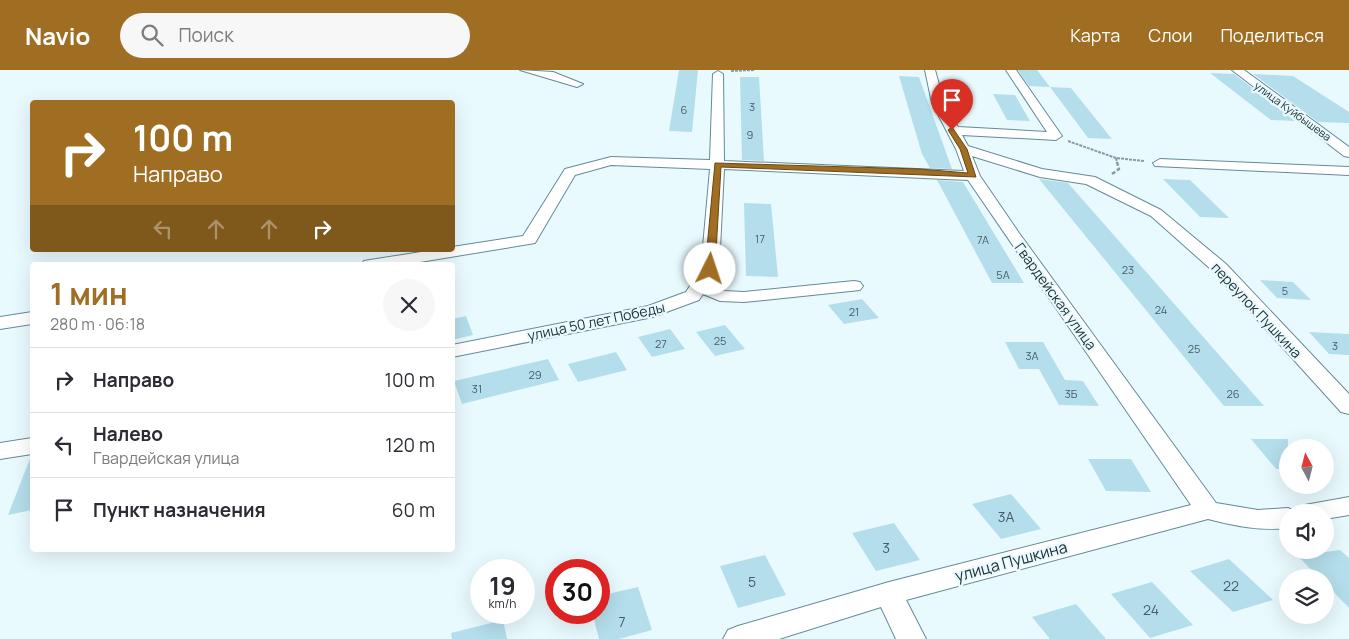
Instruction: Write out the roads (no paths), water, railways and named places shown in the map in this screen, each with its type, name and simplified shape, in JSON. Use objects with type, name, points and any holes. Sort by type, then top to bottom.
[{"type":"street","points":[[525,70],[553,74],[578,84]]},
{"type":"street","name":"Гвардейская улица","points":[[930,70],[938,103],[964,149],[973,176],[1013,236],[1208,510]]},
{"type":"street","points":[[953,131],[1056,136],[1011,70]]},
{"type":"street","name":"улица Куйбышева","points":[[1236,70],[1349,153]]},
{"type":"street","name":"улица 50 лет Победы","points":[[455,350],[653,311],[693,296],[710,269],[717,165],[718,74]]},
{"type":"street","name":"переулок Пушкина","points":[[964,149],[1040,173],[1090,180],[1156,213],[1220,268],[1294,350],[1349,407]]},
{"type":"street","points":[[455,252],[529,240],[570,172],[611,161],[659,161],[973,176]]},
{"type":"street","points":[[1160,163],[1349,171]]},
{"type":"street","points":[[389,262],[453,252]]},
{"type":"street","points":[[700,285],[720,296],[744,297],[854,286]]},
{"type":"street","points":[[0,323],[30,318]]},
{"type":"street","points":[[0,451],[30,446]]},
{"type":"street","points":[[1334,509],[1349,506]]},
{"type":"street","name":"улица Пушкина","points":[[738,639],[889,593],[1208,510],[1242,518],[1279,520]]},
{"type":"street","points":[[889,593],[911,639]]}]
